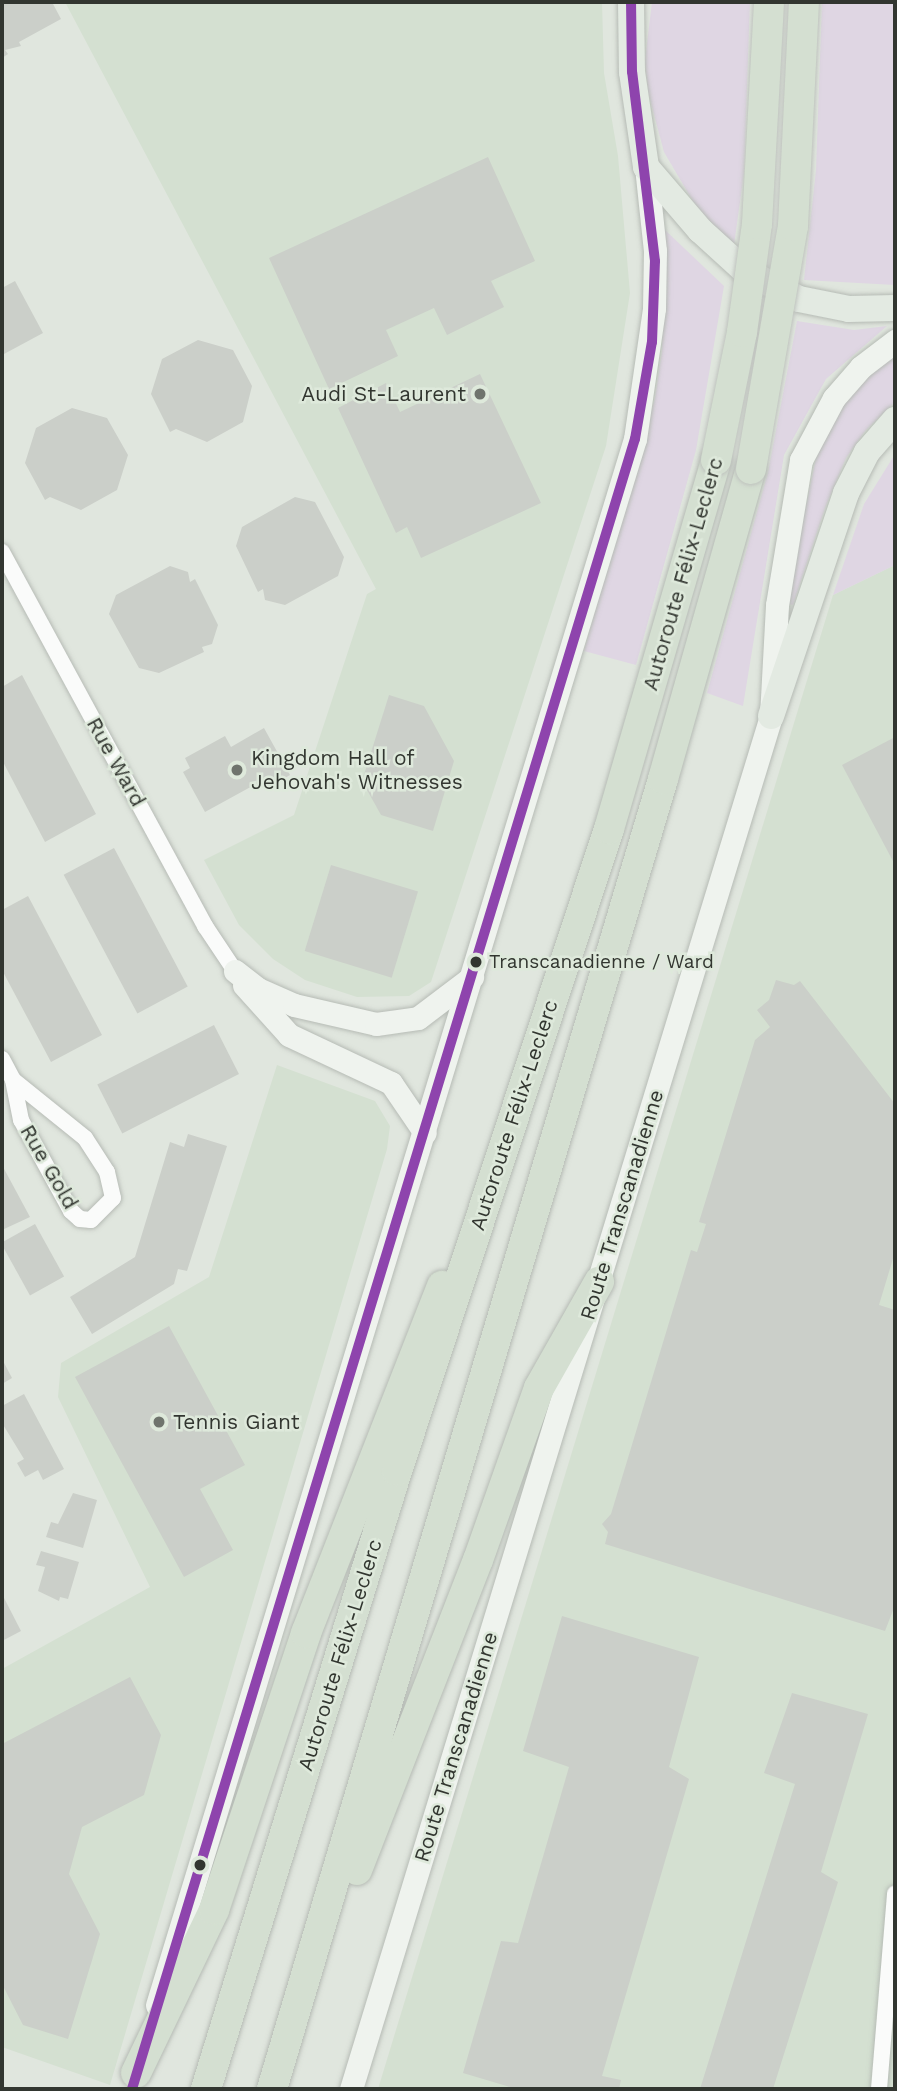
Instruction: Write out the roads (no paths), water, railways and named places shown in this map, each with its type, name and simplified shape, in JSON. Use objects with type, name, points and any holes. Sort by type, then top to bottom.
[{"type":"highway","name":"Autoroute Félix-Leclerc","points":[[206,2089],[490,1189],[628,767],[700,526],[736,368],[759,199],[769,2]]},
{"type":"highway","name":"Autoroute Félix-Leclerc","points":[[274,2084],[743,503],[774,358],[796,195],[804,2]]},
{"type":"highway","points":[[134,2081],[214,1910],[335,1554],[425,1320],[490,1189]]},
{"type":"highway","points":[[274,2084],[478,1560],[540,1388],[599,1282]]},
{"type":"main road","points":[[134,2081],[638,427],[654,308],[655,251],[632,72],[631,2]]},
{"type":"main road","points":[[646,167],[712,244],[763,282],[815,304],[895,308]]},
{"type":"main road","name":"Route Transcanadienne","points":[[351,2089],[771,716],[777,605],[801,460],[834,398],[861,367],[895,341]]},
{"type":"main road","points":[[771,716],[846,494],[867,452],[895,420]]},
{"type":"main road","points":[[234,971],[258,989],[294,1005],[376,1024],[418,1018],[472,977]]},
{"type":"main road","points":[[234,971],[289,1035],[391,1083],[425,1133]]},
{"type":"street","name":"Rue Ward","points":[[2,552],[205,926],[234,971]]},
{"type":"street","name":"Rue Gold","points":[[2,1059],[13,1080],[21,1120],[65,1199],[80,1219],[91,1220],[113,1198],[107,1172],[85,1138],[13,1080]]},
{"type":"street","points":[[879,2089],[895,1894]]},
{"type":"place","name":"Audi St-Laurent","points":[[480,394]]},
{"type":"place","name":"Kingdom Hall of Jehovah's Witnesses","points":[[237,770]]},
{"type":"place","name":"Transcanadienne / Ward","points":[[476,962]]},
{"type":"place","name":"Tennis Giant","points":[[159,1422]]}]
